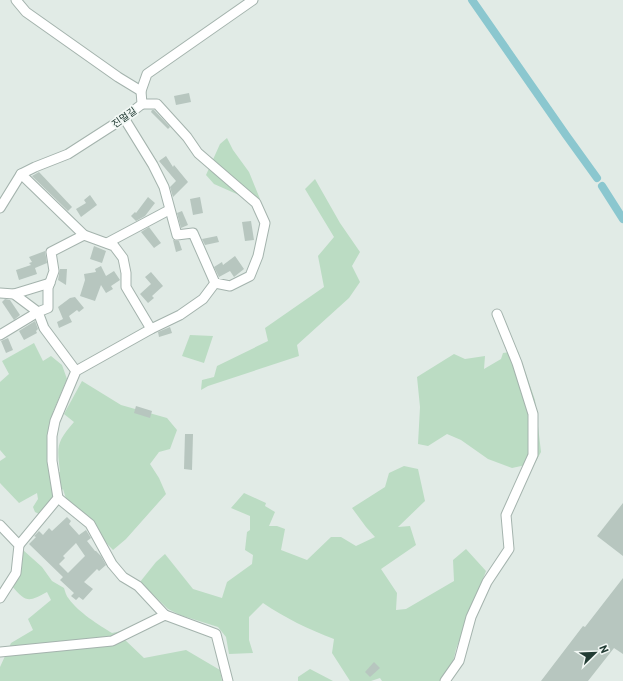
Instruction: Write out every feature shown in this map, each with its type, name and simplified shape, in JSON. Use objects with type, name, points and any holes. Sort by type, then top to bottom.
[{"type":"street","points":[[16,0],[26,12],[118,77],[141,91]]},
{"type":"street","name":"진멀길","points":[[22,174],[35,167],[68,154],[124,118],[142,104],[141,91],[147,74],[252,0]]},
{"type":"street","points":[[142,104],[157,104],[187,137],[198,153],[256,203],[266,223],[258,256],[250,276],[230,286],[215,283]]},
{"type":"street","points":[[124,118],[153,165],[164,187],[177,235],[193,233],[215,283]]},
{"type":"street","points":[[0,208],[22,174],[84,236],[114,246],[123,258],[126,273],[126,288],[151,329]]},
{"type":"street","points":[[107,243],[169,210]]},
{"type":"street","points":[[0,335],[38,312],[48,308],[48,288],[54,271],[51,252],[84,236]]},
{"type":"street","points":[[0,293],[14,294],[50,283]]},
{"type":"street","points":[[215,283],[203,299],[180,315],[151,329],[76,371],[54,421],[52,436],[52,461],[58,498],[90,524],[112,564],[123,577],[138,586],[165,614],[216,634],[228,681]]},
{"type":"street","points":[[14,294],[38,312],[44,328],[76,371]]},
{"type":"street","points":[[445,681],[459,661],[471,618],[487,582],[509,550],[506,515],[533,455],[534,414],[517,363],[496,314]]},
{"type":"street","points":[[0,598],[16,573],[19,545],[58,498]]},
{"type":"street","points":[[0,525],[19,545]]},
{"type":"street","points":[[0,652],[112,641],[165,614]]},
{"type":"green space","points":[[227,138],[233,150],[249,172],[260,199],[239,195],[214,184],[206,175],[220,144]]},
{"type":"green space","points":[[315,179],[340,223],[360,252],[352,266],[360,282],[349,298],[297,345],[299,356],[208,386],[201,390],[202,380],[214,377],[217,366],[268,341],[265,328],[324,287],[318,256],[334,237],[305,189]]},
{"type":"green space","points":[[190,335],[213,336],[204,363],[182,356]]},
{"type":"green space","points":[[34,343],[43,361],[51,356],[62,365],[67,379],[53,412],[49,437],[52,474],[60,472],[58,456],[59,445],[64,435],[74,422],[64,414],[82,381],[121,405],[167,418],[177,430],[170,449],[159,452],[150,464],[159,478],[166,494],[126,539],[113,550],[67,502],[63,489],[39,514],[35,512],[33,507],[38,499],[37,493],[19,503],[0,483],[0,461],[6,457],[0,450],[0,382],[9,374],[2,361]]},
{"type":"green space","points":[[518,351],[535,400],[541,452],[535,463],[512,468],[488,459],[461,440],[447,434],[428,446],[418,444],[420,407],[417,377],[454,354],[465,359],[485,356],[484,369],[501,359],[503,353]]},
{"type":"green space","points":[[404,466],[418,469],[425,501],[398,527],[410,526],[416,545],[381,569],[397,593],[396,610],[406,609],[454,581],[453,560],[466,549],[486,571],[456,649],[453,662],[440,681],[382,681],[380,678],[371,681],[350,681],[332,653],[334,639],[297,623],[263,603],[249,617],[249,640],[253,653],[229,654],[226,637],[218,627],[180,615],[168,609],[140,582],[156,562],[165,554],[193,589],[222,598],[227,582],[252,564],[253,555],[245,550],[247,532],[250,530],[250,516],[231,508],[244,493],[266,503],[265,506],[275,512],[269,526],[277,526],[285,529],[281,550],[307,560],[331,537],[341,537],[356,546],[375,537],[352,508],[385,487],[389,473]]},
{"type":"green space","points":[[23,550],[42,567],[52,581],[64,588],[68,598],[78,609],[112,633],[122,631],[124,639],[144,658],[186,650],[220,670],[222,681],[0,681],[0,667],[11,643],[33,630],[28,619],[51,600],[47,592],[36,598],[24,598],[12,586],[19,578]]},
{"type":"green space","points":[[310,669],[333,681],[298,681],[298,677]]},
{"type":"building","points":[[189,93],[191,102],[176,105],[174,96]]},
{"type":"building","points":[[154,110],[170,127],[168,129],[151,112]]},
{"type":"building","points":[[166,156],[173,167],[174,165],[188,182],[173,197],[170,187],[176,181],[159,161]]},
{"type":"building","points":[[39,172],[72,207],[68,211],[32,176]]},
{"type":"building","points":[[90,195],[97,205],[81,217],[76,209],[86,203],[84,200]]},
{"type":"building","points":[[148,197],[155,203],[145,216],[136,221],[131,216],[135,212],[136,213]]},
{"type":"building","points":[[200,197],[203,213],[193,215],[190,199]]},
{"type":"building","points":[[182,211],[188,225],[181,228],[177,213]]},
{"type":"building","points":[[251,221],[254,240],[245,241],[242,222]]},
{"type":"building","points":[[149,227],[161,243],[154,248],[141,232]]},
{"type":"building","points":[[217,236],[219,242],[205,245],[202,239]]},
{"type":"building","points":[[173,240],[179,241],[182,250],[176,252]]},
{"type":"building","points":[[94,246],[106,251],[102,263],[90,259]]},
{"type":"building","points":[[45,251],[47,263],[35,268],[37,274],[19,280],[16,270],[31,265],[29,263],[32,262],[29,257]]},
{"type":"building","points":[[235,256],[244,269],[234,277],[230,271],[219,277],[214,267],[222,262],[223,265]]},
{"type":"building","points":[[101,266],[106,276],[114,271],[120,280],[111,286],[113,289],[106,293],[101,285],[95,301],[80,296],[85,280],[84,274],[96,272],[95,269]]},
{"type":"building","points":[[60,269],[67,269],[66,285],[58,280]]},
{"type":"building","points":[[151,272],[163,286],[152,296],[154,298],[148,303],[140,294],[151,284],[145,277]]},
{"type":"building","points":[[75,297],[84,308],[79,312],[77,310],[69,316],[72,322],[59,328],[57,322],[63,319],[58,307],[70,298]]},
{"type":"building","points":[[5,299],[10,300],[20,315],[14,320],[2,302]]},
{"type":"building","points":[[35,321],[38,329],[36,331],[37,333],[24,340],[19,331]]},
{"type":"building","points":[[170,327],[172,333],[159,337],[158,332]]},
{"type":"building","points":[[8,338],[13,350],[6,353],[1,341]]},
{"type":"building","points":[[136,406],[152,411],[150,418],[134,413]]},
{"type":"building","points":[[185,434],[193,434],[192,470],[184,469]]},
{"type":"building","points":[[623,503],[623,556],[597,536]]},
{"type":"building","points":[[67,517],[71,521],[69,524],[79,535],[86,530],[91,538],[87,541],[101,556],[106,565],[99,571],[97,569],[84,582],[93,589],[83,600],[79,597],[76,600],[71,596],[74,593],[60,580],[63,577],[29,544],[36,537],[34,536],[39,531],[43,535],[49,528],[52,531]],"holes":[[[76,543],[85,556],[68,573],[59,564],[65,558],[63,556]]]},
{"type":"building","points":[[623,578],[623,654],[614,648],[588,681],[541,681],[583,626],[585,627]]},
{"type":"building","points":[[374,662],[380,668],[370,677],[365,672]]},
{"type":"waterway","points":[[472,0],[597,178]]},
{"type":"waterway","points":[[602,186],[623,219]]}]
